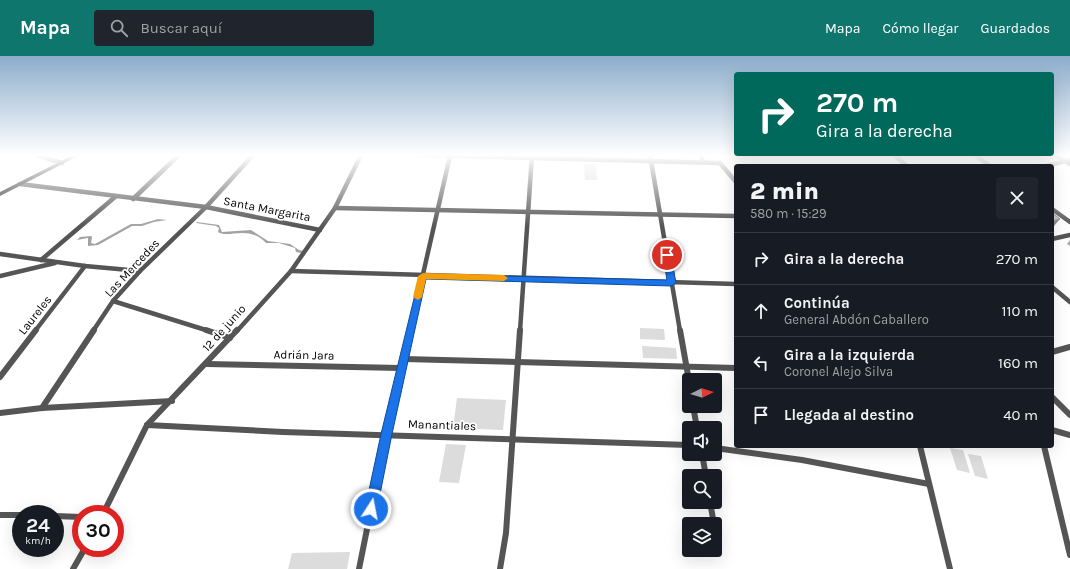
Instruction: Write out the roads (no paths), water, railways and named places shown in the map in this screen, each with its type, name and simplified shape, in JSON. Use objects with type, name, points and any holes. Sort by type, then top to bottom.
[{"type":"main road","points":[[0,194],[30,179]]},
{"type":"street","points":[[133,200],[154,179]]},
{"type":"street","name":"Las Mercedes","points":[[42,408],[113,301],[140,271],[206,207],[232,179]]},
{"type":"street","name":"12 de junio","points":[[107,505],[147,425],[207,364],[291,271],[335,208],[349,179]]},
{"type":"street","points":[[359,569],[386,434],[445,179]]},
{"type":"street","points":[[500,569],[506,533],[530,179]]},
{"type":"street","points":[[654,179],[688,373]]},
{"type":"street","name":"Santa Margarita","points":[[20,184],[115,198],[206,207],[320,230]]},
{"type":"street","points":[[41,260],[115,198]]},
{"type":"street","points":[[335,208],[734,216]]},
{"type":"street","points":[[1054,210],[1070,222]]},
{"type":"street","points":[[1054,239],[1070,235]]},
{"type":"street","points":[[0,254],[86,266],[140,271]]},
{"type":"street","points":[[0,276],[58,262]]},
{"type":"street","name":"Laureles","points":[[0,377],[86,266]]},
{"type":"street","points":[[291,271],[734,284]]},
{"type":"street","points":[[1054,289],[1070,302]]},
{"type":"street","points":[[113,301],[230,338]]},
{"type":"street","points":[[1054,352],[1070,348]]},
{"type":"street","points":[[404,359],[734,368]]},
{"type":"street","name":"Adrián Jara","points":[[207,364],[402,368]]},
{"type":"street","points":[[1054,399],[1070,415]]},
{"type":"street","points":[[0,413],[42,408],[172,401]]},
{"type":"street","name":"Manantiales","points":[[147,425],[283,432],[386,434],[682,445]]},
{"type":"street","points":[[1054,431],[1070,435]]},
{"type":"street","points":[[920,448],[950,569]]},
{"type":"street","points":[[1044,448],[1070,555]]},
{"type":"street","points":[[722,449],[802,460],[929,484]]},
{"type":"street","points":[[0,515],[12,516]]},
{"type":"street","points":[[73,569],[80,557]]}]
